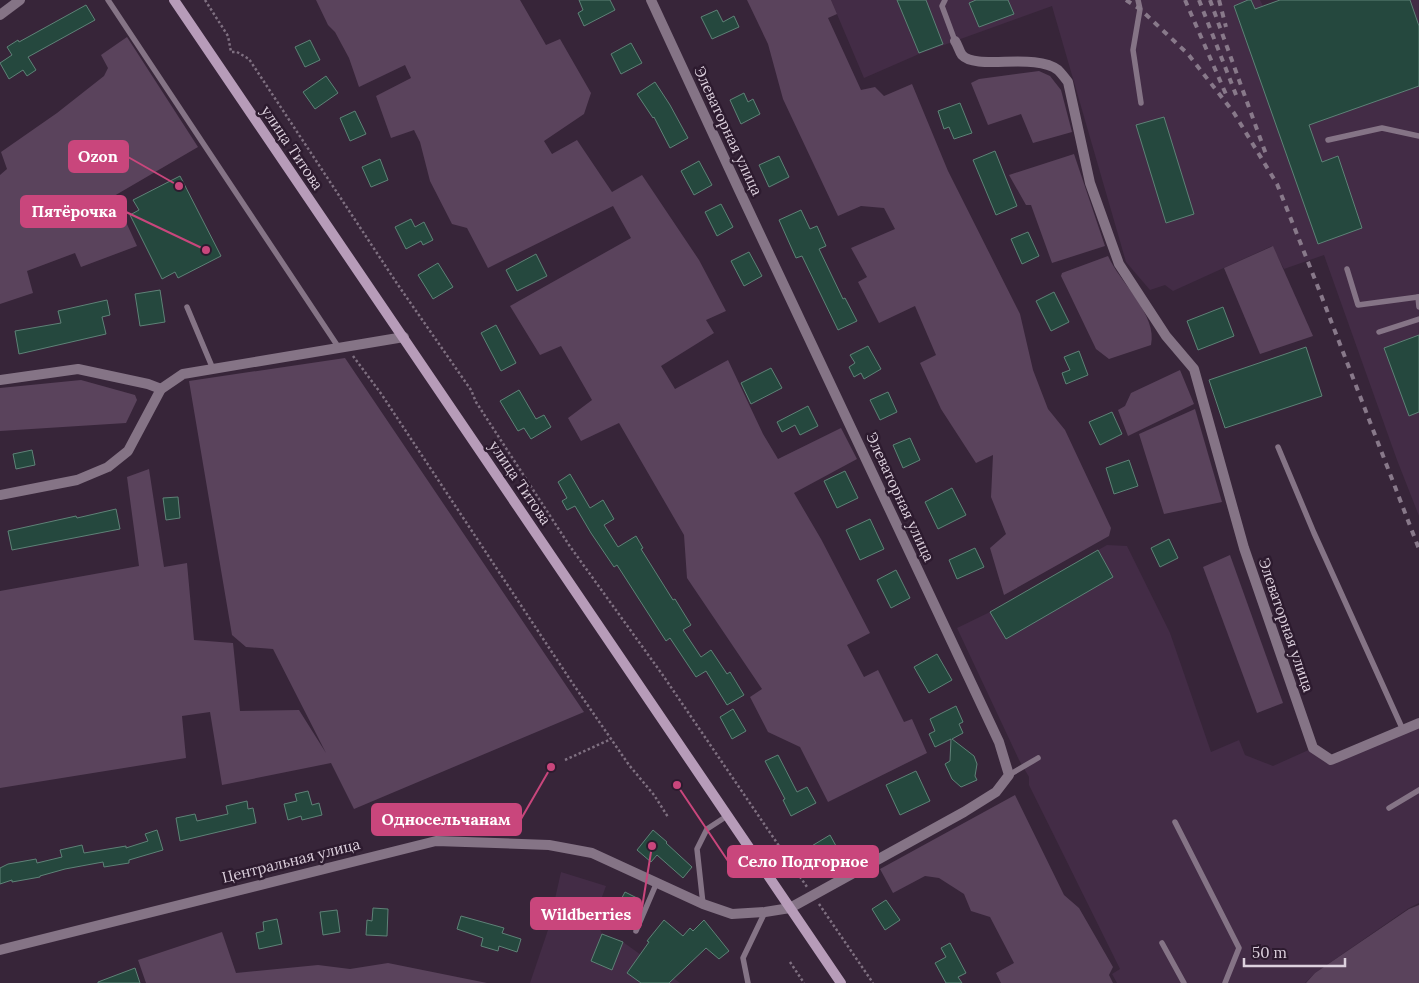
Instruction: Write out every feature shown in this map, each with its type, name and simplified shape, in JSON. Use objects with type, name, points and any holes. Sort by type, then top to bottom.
[{"type":"main road","name":"улица Титова","points":[[174,0],[841,983]]},
{"type":"street","points":[[0,16],[20,0]]},
{"type":"street","name":"Элеваторная улица","points":[[651,0],[999,742],[1010,776]]},
{"type":"street","name":"Элеваторная улица","points":[[956,41],[963,55],[971,61],[1044,63],[1058,70],[1068,82],[1090,183],[1119,264],[1166,336],[1194,369],[1244,548],[1313,748],[1331,760],[1419,723]]},
{"type":"street","points":[[0,495],[77,480],[108,467],[128,451],[161,389],[183,374],[404,337]]},
{"type":"street","points":[[0,380],[78,369],[148,384],[161,389]]},
{"type":"street","points":[[790,908],[964,812],[996,792],[1010,776]]},
{"type":"street","name":"Центральная улица","points":[[0,950],[436,841],[549,845],[592,853],[703,904],[732,914],[790,908]]},
{"type":"lane","points":[[108,0],[343,347]]},
{"type":"lane","points":[[945,0],[942,6],[956,41]]},
{"type":"lane","points":[[1138,0],[1140,9],[1133,50],[1140,103]]},
{"type":"lane","points":[[1328,140],[1382,128],[1419,136]]},
{"type":"lane","points":[[1347,269],[1358,305],[1418,297],[1419,307]]},
{"type":"lane","points":[[187,307],[213,369]]},
{"type":"lane","points":[[1379,332],[1419,319]]},
{"type":"lane","points":[[1278,447],[1314,533],[1403,730]]},
{"type":"lane","points":[[1010,776],[1038,758]]},
{"type":"lane","points":[[1389,808],[1419,790]]},
{"type":"lane","points":[[703,904],[698,849],[707,829],[727,816]]},
{"type":"lane","points":[[1175,822],[1239,948],[1225,983]]},
{"type":"lane","points":[[636,931],[657,882]]},
{"type":"lane","points":[[748,983],[743,958],[765,912]]},
{"type":"lane","points":[[1162,943],[1184,983]]},
{"type":"path","points":[[205,0],[228,36],[231,52],[238,52],[248,59],[398,285],[471,390],[476,402],[569,545],[662,674],[874,983]]},
{"type":"path","points":[[343,347],[382,395],[571,681],[629,765],[654,795],[668,817]]},
{"type":"path","points":[[565,760],[611,739]]},
{"type":"path","points":[[790,962],[804,983]]},
{"type":"shaded area","points":[[316,0],[520,0],[546,45],[560,39],[591,93],[584,114],[544,141],[552,154],[577,140],[612,192],[642,175],[699,260],[726,311],[706,320],[714,333],[661,366],[675,389],[728,360],[763,434],[778,459],[841,428],[857,459],[794,493],[821,539],[870,633],[847,645],[864,677],[878,670],[904,722],[912,719],[927,753],[828,802],[800,747],[768,732],[750,697],[762,689],[687,578],[684,535],[619,423],[581,441],[568,418],[592,400],[561,346],[540,355],[510,306],[631,238],[613,206],[488,268],[467,228],[452,224],[430,181],[420,142],[414,130],[391,138],[376,96],[411,78],[405,65],[359,87],[349,58],[335,32],[328,25]]},
{"type":"shaded area","points":[[747,0],[831,0],[837,14],[828,18],[861,90],[875,87],[884,96],[912,84],[948,171],[1020,314],[1033,370],[1048,409],[1065,430],[1111,528],[1109,536],[1004,595],[990,548],[1006,534],[991,497],[993,455],[976,463],[941,409],[920,363],[936,355],[915,306],[879,323],[858,282],[867,277],[851,248],[895,229],[884,208],[861,206],[838,216],[783,99],[768,44]]},
{"type":"shaded area","points":[[831,0],[1260,0],[1263,6],[1280,0],[1419,0],[1419,516],[1397,460],[1324,255],[1284,269],[1272,246],[1173,291],[1165,285],[1150,290],[1126,262],[1052,6],[919,54],[864,78]]},
{"type":"shaded area","points":[[127,37],[198,147],[114,196],[137,246],[81,267],[75,253],[27,271],[33,293],[0,304],[0,175],[7,169],[1,152],[57,113],[104,76],[108,68],[101,55]]},
{"type":"shaded area","points":[[1039,71],[1050,76],[1061,90],[1072,132],[1033,143],[1021,114],[988,125],[971,83],[979,79]]},
{"type":"shaded area","points":[[1074,154],[1105,246],[1052,263],[1031,205],[1026,205],[1009,175]]},
{"type":"shaded area","points":[[1273,246],[1313,336],[1260,354],[1224,268]]},
{"type":"shaded area","points":[[1108,256],[1144,311],[1152,334],[1151,345],[1109,359],[1096,349],[1061,276],[1062,273]]},
{"type":"shaded area","points":[[345,358],[584,712],[354,809],[331,763],[222,785],[210,712],[182,716],[186,758],[0,788],[0,591],[139,566],[127,477],[149,469],[164,567],[187,563],[194,640],[233,643],[240,711],[299,710],[326,753],[273,649],[246,647],[232,635],[189,381]]},
{"type":"shaded area","points":[[1180,370],[1194,404],[1128,436],[1118,410],[1125,406],[1131,393]]},
{"type":"shaded area","points":[[81,380],[135,395],[137,400],[126,423],[0,431],[0,388]]},
{"type":"shaded area","points":[[1195,409],[1222,502],[1164,514],[1139,434]]},
{"type":"shaded area","points":[[1107,545],[1127,546],[1170,633],[1211,752],[1239,740],[1245,755],[1273,766],[1313,748],[1331,760],[1419,723],[1419,903],[1315,973],[1305,983],[1117,983],[1112,974],[1120,969],[1029,785],[1029,777],[1019,760],[957,628],[990,612]]},
{"type":"shaded area","points":[[1230,555],[1283,703],[1257,713],[1203,567]]},
{"type":"shaded area","points":[[1015,795],[1064,895],[1079,908],[1113,967],[1109,975],[1113,983],[1001,983],[996,973],[1014,963],[990,917],[971,911],[964,894],[939,878],[925,876],[893,893],[880,869]]},
{"type":"shaded area","points":[[561,872],[606,886],[595,916],[602,934],[623,942],[680,983],[530,983],[548,930]]},
{"type":"shaded area","points":[[1419,905],[1419,983],[1306,983],[1315,973],[1409,909]]},
{"type":"shaded area","points":[[222,932],[236,973],[318,965],[350,969],[388,963],[487,983],[146,983],[138,960]]},
{"type":"building","points":[[579,0],[610,0],[615,10],[584,26],[578,13],[583,10]]},
{"type":"building","points":[[897,0],[926,0],[943,44],[919,53]]},
{"type":"building","points":[[976,0],[1008,0],[1014,14],[979,27],[969,3]]},
{"type":"building","points":[[1251,0],[1255,9],[1280,0],[1410,0],[1419,26],[1419,86],[1309,125],[1322,162],[1338,156],[1362,228],[1318,244],[1234,6]]},
{"type":"building","points":[[86,5],[95,20],[28,57],[36,70],[27,76],[23,70],[9,79],[0,63],[12,55],[7,47]]},
{"type":"building","points":[[717,10],[723,22],[734,16],[739,27],[712,39],[701,17]]},
{"type":"building","points":[[310,40],[320,60],[305,67],[295,47]]},
{"type":"building","points":[[631,43],[642,63],[621,74],[611,54]]},
{"type":"building","points":[[326,76],[338,93],[315,109],[303,92]]},
{"type":"building","points":[[655,82],[688,138],[670,148],[654,117],[637,94]]},
{"type":"building","points":[[744,93],[748,102],[753,99],[760,114],[741,124],[730,100]]},
{"type":"building","points":[[960,103],[972,133],[954,139],[949,127],[944,129],[938,111]]},
{"type":"building","points":[[355,111],[366,134],[350,141],[340,118]]},
{"type":"building","points":[[1164,117],[1194,214],[1166,223],[1136,125]]},
{"type":"building","points":[[995,151],[1017,206],[996,215],[973,160]]},
{"type":"building","points":[[779,156],[789,177],[769,187],[759,165]]},
{"type":"building","points":[[380,159],[388,180],[371,187],[362,167]]},
{"type":"building","points":[[699,161],[712,185],[694,195],[681,171]]},
{"type":"building","points":[[180,176],[221,256],[178,278],[175,272],[162,279],[130,215],[139,210],[133,200]]},
{"type":"building","points":[[721,204],[733,227],[717,236],[705,212]]},
{"type":"building","points":[[801,210],[810,229],[817,226],[826,246],[819,249],[843,299],[845,298],[857,321],[838,330],[802,256],[796,258],[779,220]]},
{"type":"building","points":[[411,219],[415,227],[424,222],[433,240],[423,245],[421,241],[406,249],[395,227]]},
{"type":"building","points":[[1028,232],[1039,256],[1022,264],[1011,239]]},
{"type":"building","points":[[749,252],[762,276],[744,286],[731,261]]},
{"type":"building","points":[[536,254],[547,276],[517,291],[506,270]]},
{"type":"building","points":[[438,263],[453,287],[433,299],[418,275]]},
{"type":"building","points":[[160,290],[165,322],[140,326],[135,294]]},
{"type":"building","points":[[1054,292],[1069,322],[1051,331],[1036,301]]},
{"type":"building","points":[[107,300],[110,315],[102,317],[106,334],[19,354],[15,331],[61,323],[58,311]]},
{"type":"building","points":[[1223,307],[1234,336],[1198,350],[1187,321]]},
{"type":"building","points":[[496,325],[516,363],[501,371],[481,333]]},
{"type":"building","points":[[1419,335],[1419,412],[1409,416],[1384,348]]},
{"type":"building","points":[[868,346],[881,369],[864,379],[861,373],[854,377],[849,367],[855,363],[850,355]]},
{"type":"building","points":[[1306,347],[1322,396],[1225,428],[1209,380]]},
{"type":"building","points":[[1079,351],[1088,375],[1066,384],[1062,373],[1070,370],[1064,357]]},
{"type":"building","points":[[771,368],[782,388],[751,404],[741,383]]},
{"type":"building","points":[[519,390],[536,419],[544,415],[551,427],[531,439],[524,428],[518,431],[500,401]]},
{"type":"building","points":[[888,392],[897,412],[880,420],[870,400]]},
{"type":"building","points":[[808,406],[818,426],[800,435],[795,425],[782,432],[777,422]]},
{"type":"building","points":[[1112,412],[1122,434],[1100,445],[1089,422]]},
{"type":"building","points":[[910,438],[920,460],[903,468],[893,445]]},
{"type":"building","points":[[32,450],[35,465],[16,469],[13,454]]},
{"type":"building","points":[[1129,460],[1138,486],[1114,494],[1106,468]]},
{"type":"building","points":[[845,471],[858,498],[837,508],[824,481]]},
{"type":"building","points":[[570,474],[590,508],[603,500],[614,519],[604,525],[618,547],[636,536],[643,548],[641,549],[691,625],[683,630],[701,657],[711,650],[727,674],[730,672],[744,695],[727,705],[706,671],[696,677],[670,638],[666,641],[617,565],[614,567],[575,506],[567,510],[562,501],[567,498],[558,482]]},
{"type":"building","points":[[952,488],[966,515],[938,529],[925,502]]},
{"type":"building","points":[[178,497],[180,518],[166,520],[163,498]]},
{"type":"building","points":[[116,509],[120,529],[12,550],[8,531]]},
{"type":"building","points":[[870,519],[884,549],[860,560],[846,530]]},
{"type":"building","points":[[1169,539],[1178,558],[1160,567],[1151,548]]},
{"type":"building","points":[[975,548],[984,567],[957,579],[949,560]]},
{"type":"building","points":[[1098,550],[1113,577],[1006,639],[990,612]]},
{"type":"building","points":[[896,570],[910,598],[891,608],[877,580]]},
{"type":"building","points":[[937,654],[952,680],[929,693],[914,667]]},
{"type":"building","points":[[956,706],[963,722],[959,724],[963,733],[952,739],[974,756],[977,764],[975,776],[977,780],[961,787],[952,779],[945,764],[950,761],[951,739],[935,747],[929,734],[935,731],[930,719]]},
{"type":"building","points":[[733,709],[746,731],[732,739],[720,717]]},
{"type":"building","points":[[778,755],[797,792],[807,787],[816,803],[791,816],[783,800],[785,799],[765,761]]},
{"type":"building","points":[[916,771],[930,801],[900,815],[886,785]]},
{"type":"building","points":[[308,791],[312,805],[319,803],[322,815],[302,820],[301,816],[288,820],[284,804],[297,801],[295,794]]},
{"type":"building","points":[[247,801],[248,809],[253,808],[256,823],[180,841],[176,818],[195,814],[197,821],[228,814],[226,806]]},
{"type":"building","points":[[157,830],[163,850],[129,860],[129,863],[104,867],[103,862],[65,869],[40,877],[12,882],[12,880],[0,884],[0,868],[8,864],[36,859],[37,863],[62,857],[60,850],[82,845],[84,853],[126,846],[126,848],[148,841],[145,834]]},
{"type":"building","points":[[653,830],[692,867],[683,878],[657,855],[651,862],[637,850]]},
{"type":"building","points":[[830,835],[841,855],[816,870],[805,850]]},
{"type":"building","points":[[625,892],[639,899],[630,916],[616,909]]},
{"type":"building","points":[[886,900],[900,920],[885,930],[872,909]]},
{"type":"building","points":[[373,908],[388,909],[387,936],[366,935],[367,920],[372,921]]},
{"type":"building","points":[[337,910],[340,932],[323,935],[320,912]]},
{"type":"building","points":[[461,916],[504,928],[502,933],[521,939],[517,952],[499,946],[498,951],[481,946],[483,938],[457,929]]},
{"type":"building","points":[[277,919],[282,944],[259,949],[256,933],[264,931],[263,922]]},
{"type":"building","points":[[664,920],[683,936],[690,928],[693,931],[704,920],[729,951],[719,959],[706,948],[669,983],[641,983],[627,973],[649,942],[647,941]]},
{"type":"building","points":[[602,934],[623,942],[612,970],[591,961]]},
{"type":"building","points":[[950,943],[966,973],[958,977],[962,983],[946,983],[935,963],[946,957],[941,948]]},
{"type":"building","points":[[135,968],[140,983],[98,983],[98,982]]},
{"type":"railway","points":[[1126,0],[1140,9],[1188,54],[1234,113],[1277,184],[1419,549]]},
{"type":"railway","points":[[1185,0],[1228,99]]},
{"type":"railway","points":[[1199,0],[1238,100]]},
{"type":"railway","points":[[1210,0],[1267,157]]},
{"type":"railway","points":[[1219,0],[1226,27]]},
{"type":"place","name":"Ozon","points":[[179,186]]},
{"type":"place","name":"Пятёрочка","points":[[206,250]]},
{"type":"place","name":"Односельчанам","points":[[551,767]]},
{"type":"place","name":"Село Подгорное","points":[[677,785]]},
{"type":"place","name":"Wildberries","points":[[652,846]]}]
